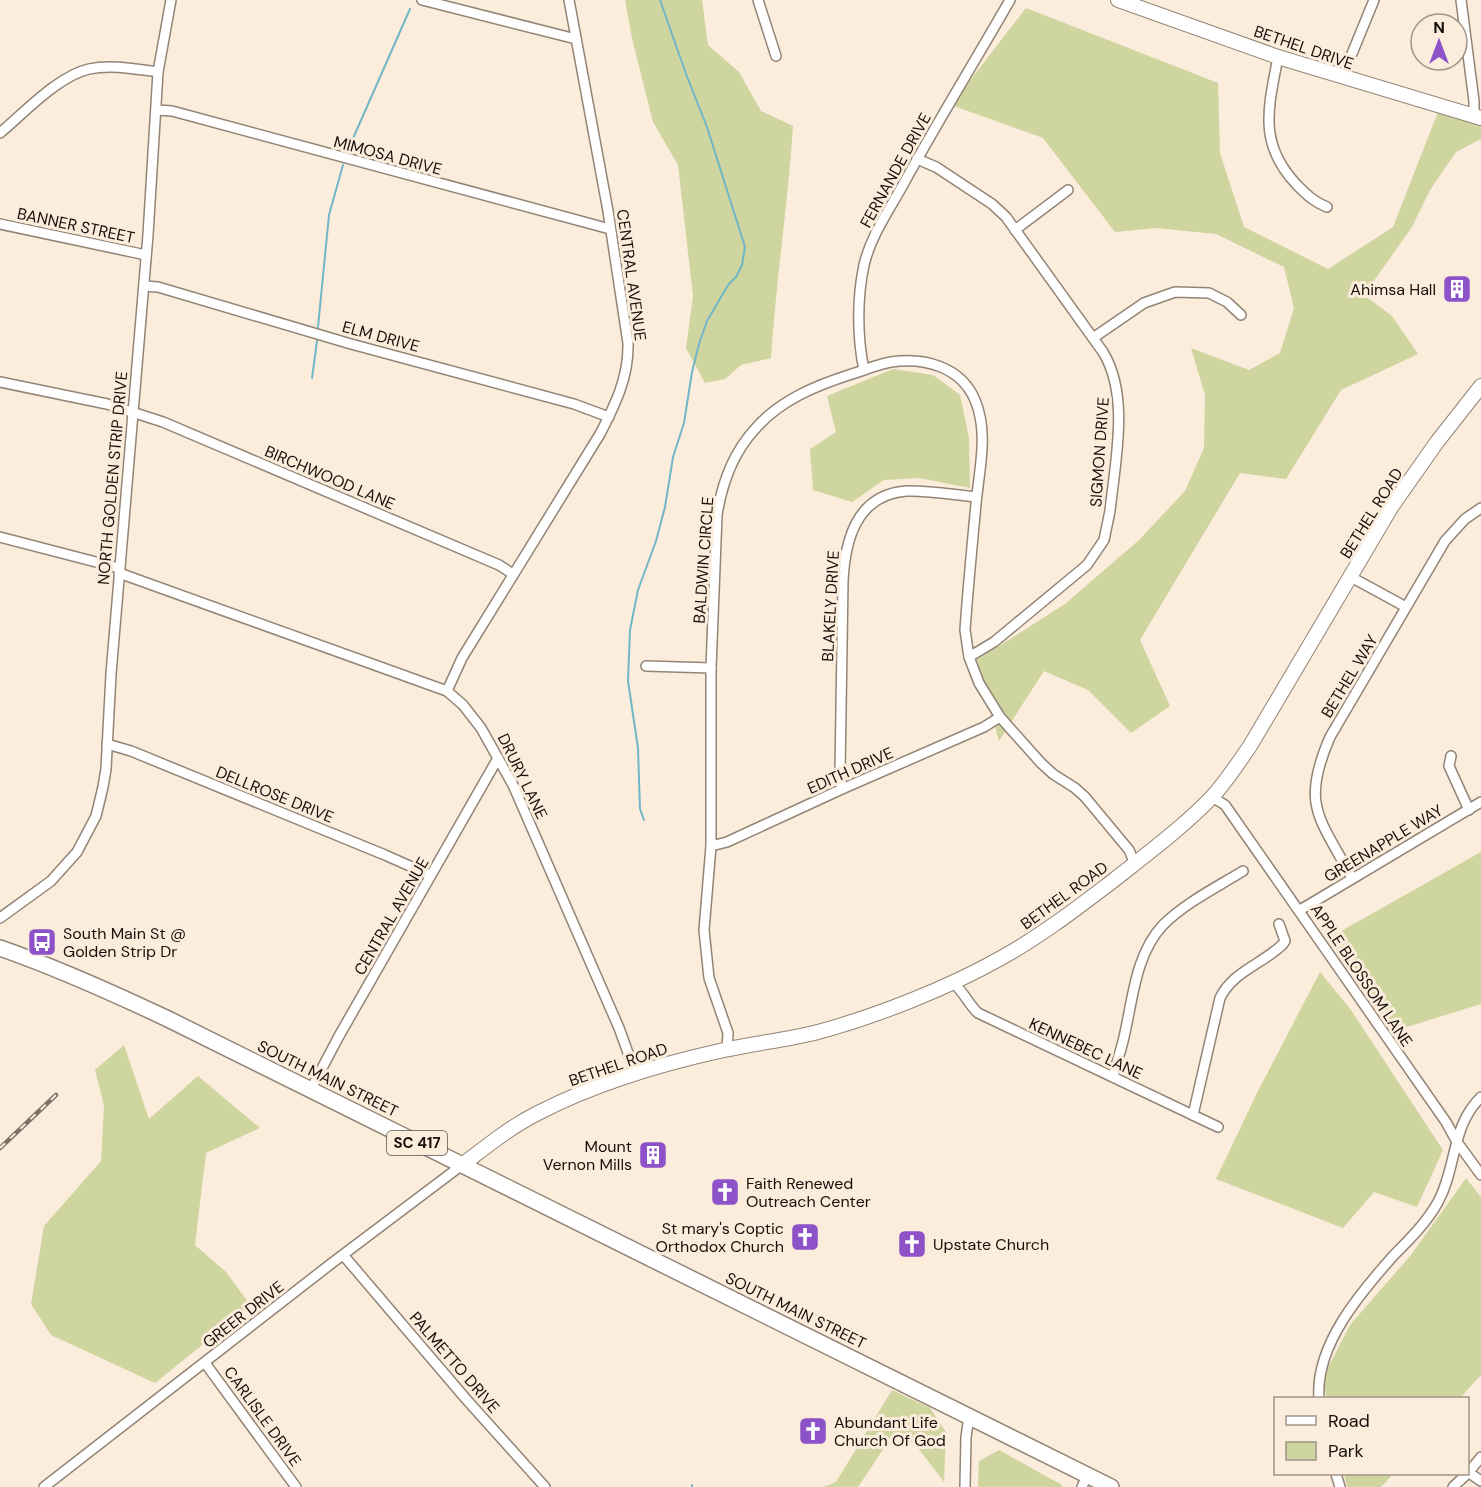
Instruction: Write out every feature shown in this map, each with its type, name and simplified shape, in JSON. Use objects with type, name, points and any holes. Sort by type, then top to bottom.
[{"type":"main road","name":"SOUTH MAIN STREET","points":[[0,948],[33,959],[115,994],[311,1089],[891,1376],[1084,1481]]},
{"type":"main road","name":"SC 417","points":[[1084,1481],[1111,1487]]},
{"type":"street","name":"NORTH GOLDEN STRIP DRIVE","points":[[0,918],[51,881],[65,867],[84,842],[100,803],[106,769],[119,571],[144,286],[158,72],[171,0]]},
{"type":"street","points":[[422,0],[576,39]]},
{"type":"street","name":"CENTRAL AVENUE","points":[[447,691],[462,658],[562,498],[609,417],[622,386],[628,351],[592,118],[569,0]]},
{"type":"street","points":[[758,0],[776,56]]},
{"type":"street","name":"FERNANDE DRIVE","points":[[864,370],[860,348],[861,282],[876,233],[1010,0]]},
{"type":"street","name":"BETHEL DRIVE","points":[[1118,0],[1278,57],[1478,117]]},
{"type":"street","points":[[1344,78],[1374,0]]},
{"type":"street","points":[[1461,0],[1478,117]]},
{"type":"street","points":[[1278,57],[1269,114],[1269,132],[1275,153],[1286,174],[1317,204],[1327,207]]},
{"type":"street","points":[[0,133],[63,81],[80,72],[104,67],[158,72]]},
{"type":"street","name":"MIMOSA DRIVE","points":[[157,110],[172,111],[610,229]]},
{"type":"street","name":"SIGMON DRIVE","points":[[917,159],[936,166],[984,197],[1006,217],[1112,368],[1119,400],[1110,511],[1104,540],[1094,557],[1076,574],[994,642],[969,657]]},
{"type":"street","points":[[1015,230],[1068,190]]},
{"type":"street","name":"BANNER STREET","points":[[0,224],[146,255]]},
{"type":"street","name":"ELM DRIVE","points":[[144,286],[158,287],[351,344],[573,404],[609,417]]},
{"type":"street","points":[[1093,338],[1144,303],[1167,293],[1209,293],[1227,302],[1241,315]]},
{"type":"street","name":"BALDWIN CIRCLE","points":[[727,1049],[728,1033],[709,978],[704,930],[711,846],[711,668],[717,515],[723,485],[734,459],[756,428],[781,406],[819,386],[892,362],[920,361],[950,370],[966,385],[975,401],[982,426],[965,630],[969,657],[979,683],[1000,717],[1041,763],[1085,797],[1129,850],[1135,864]]},
{"type":"street","name":"BIRCHWOOD LANE","points":[[0,382],[133,411],[163,422],[499,565],[513,574]]},
{"type":"street","name":"BETHEL ROAD","points":[[462,1165],[499,1137],[537,1113],[636,1072],[727,1049],[795,1037],[842,1025],[886,1010],[952,982],[1001,958],[1034,938],[1135,864],[1212,797],[1250,746],[1369,544],[1411,478],[1481,386]]},
{"type":"street","name":"BLAKELY DRIVE","points":[[842,789],[840,773],[843,581],[845,554],[852,530],[871,505],[894,493],[917,491],[976,497]]},
{"type":"street","name":"BETHEL WAY","points":[[1352,878],[1320,819],[1315,798],[1316,776],[1330,736],[1445,541],[1465,519],[1481,508]]},
{"type":"street","name":"DRURY LANE","points":[[0,537],[119,571],[447,691],[463,705],[482,728],[513,785],[636,1072]]},
{"type":"street","points":[[1351,577],[1406,607]]},
{"type":"street","points":[[646,666],[711,668]]},
{"type":"street","name":"EDITH DRIVE","points":[[711,846],[727,842],[984,727],[1000,717]]},
{"type":"street","name":"DELLROSE DRIVE","points":[[107,744],[142,755],[430,875]]},
{"type":"street","points":[[1451,756],[1449,766],[1469,810]]},
{"type":"street","name":"CENTRAL AVENUE","points":[[311,1089],[498,758]]},
{"type":"street","name":"APPLE BLOSSOM LANE","points":[[1212,797],[1225,805],[1300,910],[1481,1174]]},
{"type":"street","name":"GREENAPPLE WAY","points":[[1300,910],[1481,802]]},
{"type":"street","points":[[1113,1077],[1124,1038],[1136,978],[1142,959],[1155,936],[1174,916],[1243,871]]},
{"type":"street","points":[[1193,1115],[1220,998],[1227,986],[1237,977],[1284,944],[1279,924]]},
{"type":"street","name":"KENNEBEC LANE","points":[[952,982],[958,986],[970,1006],[978,1013],[1218,1127]]},
{"type":"street","points":[[1319,1397],[1321,1372],[1330,1345],[1347,1315],[1380,1271],[1424,1223],[1436,1205],[1449,1178],[1463,1120],[1481,1097]]},
{"type":"street","name":"GREER DRIVE","points":[[44,1487],[462,1165]]},
{"type":"street","name":"PALMETTO DRIVE","points":[[344,1256],[544,1487]]},
{"type":"street","name":"CARLISLE DRIVE","points":[[206,1363],[296,1487]]},
{"type":"street","points":[[965,1487],[966,1437],[969,1417]]},
{"type":"street","points":[[1469,1471],[1481,1457]]},
{"type":"street","points":[[1454,1487],[1465,1475]]},
{"type":"green space","points":[[625,0],[702,0],[708,45],[739,72],[761,111],[793,126],[771,358],[741,365],[725,379],[705,383],[686,348],[693,296],[678,165],[653,122]]},
{"type":"green space","points":[[1026,8],[1218,83],[1220,153],[1244,227],[1328,269],[1393,227],[1438,112],[1481,126],[1481,139],[1456,152],[1430,190],[1412,227],[1364,295],[1392,316],[1418,354],[1341,390],[1286,479],[1240,473],[1140,640],[1170,706],[1131,733],[1088,690],[1044,671],[999,741],[977,660],[1065,604],[1139,540],[1185,491],[1204,448],[1205,395],[1191,348],[1249,370],[1280,353],[1294,308],[1284,267],[1216,234],[1156,228],[1115,232],[1043,138],[951,105]]},
{"type":"green space","points":[[893,369],[933,375],[960,395],[969,438],[970,488],[919,478],[884,480],[852,502],[813,490],[810,449],[836,432],[827,396]]},
{"type":"green space","points":[[1481,852],[1481,1004],[1394,1031],[1329,938]]},
{"type":"green space","points":[[1320,972],[1351,1010],[1443,1150],[1417,1207],[1374,1192],[1343,1228],[1216,1179],[1257,1093]]},
{"type":"green space","points":[[124,1045],[149,1119],[198,1076],[260,1128],[206,1153],[195,1245],[226,1272],[251,1306],[155,1383],[51,1335],[31,1304],[44,1226],[101,1161],[104,1106],[95,1070]]},
{"type":"green space","points":[[1466,1178],[1481,1197],[1481,1375],[1461,1397],[1327,1397],[1322,1379],[1350,1325],[1411,1255]]},
{"type":"green space","points":[[892,1390],[930,1408],[946,1432],[944,1482],[915,1444],[892,1436],[858,1487],[824,1487],[836,1482]]},
{"type":"green space","points":[[999,1450],[1062,1487],[978,1487],[979,1461]]},
{"type":"green space","points":[[1344,1475],[1392,1475],[1381,1487],[1347,1487]]},
{"type":"waterway","points":[[644,820],[640,809],[638,748],[628,681],[630,630],[638,590],[656,541],[665,507],[673,457],[684,423],[699,344],[707,321],[742,265],[745,247],[707,127],[660,0]]},
{"type":"waterway","points":[[347,152],[410,9]]},
{"type":"waterway","points":[[318,327],[329,215],[343,165]]},
{"type":"waterway","points":[[312,378],[317,341]]},
{"type":"railway","points":[[0,1148],[56,1095]]},
{"type":"place","name":"Ahimsa Hall","points":[[1457,289]]},
{"type":"place","name":"South Main St @ Golden Strip Dr","points":[[42,942]]},
{"type":"place","name":"Mount Vernon Mills","points":[[653,1155]]},
{"type":"place","name":"Faith Renewed Outreach Center","points":[[725,1192]]},
{"type":"place","name":"St mary's Coptic Orthodox Church","points":[[805,1237]]},
{"type":"place","name":"Upstate Church","points":[[912,1244]]},
{"type":"place","name":"Abundant Life Church Of God","points":[[813,1431]]}]
